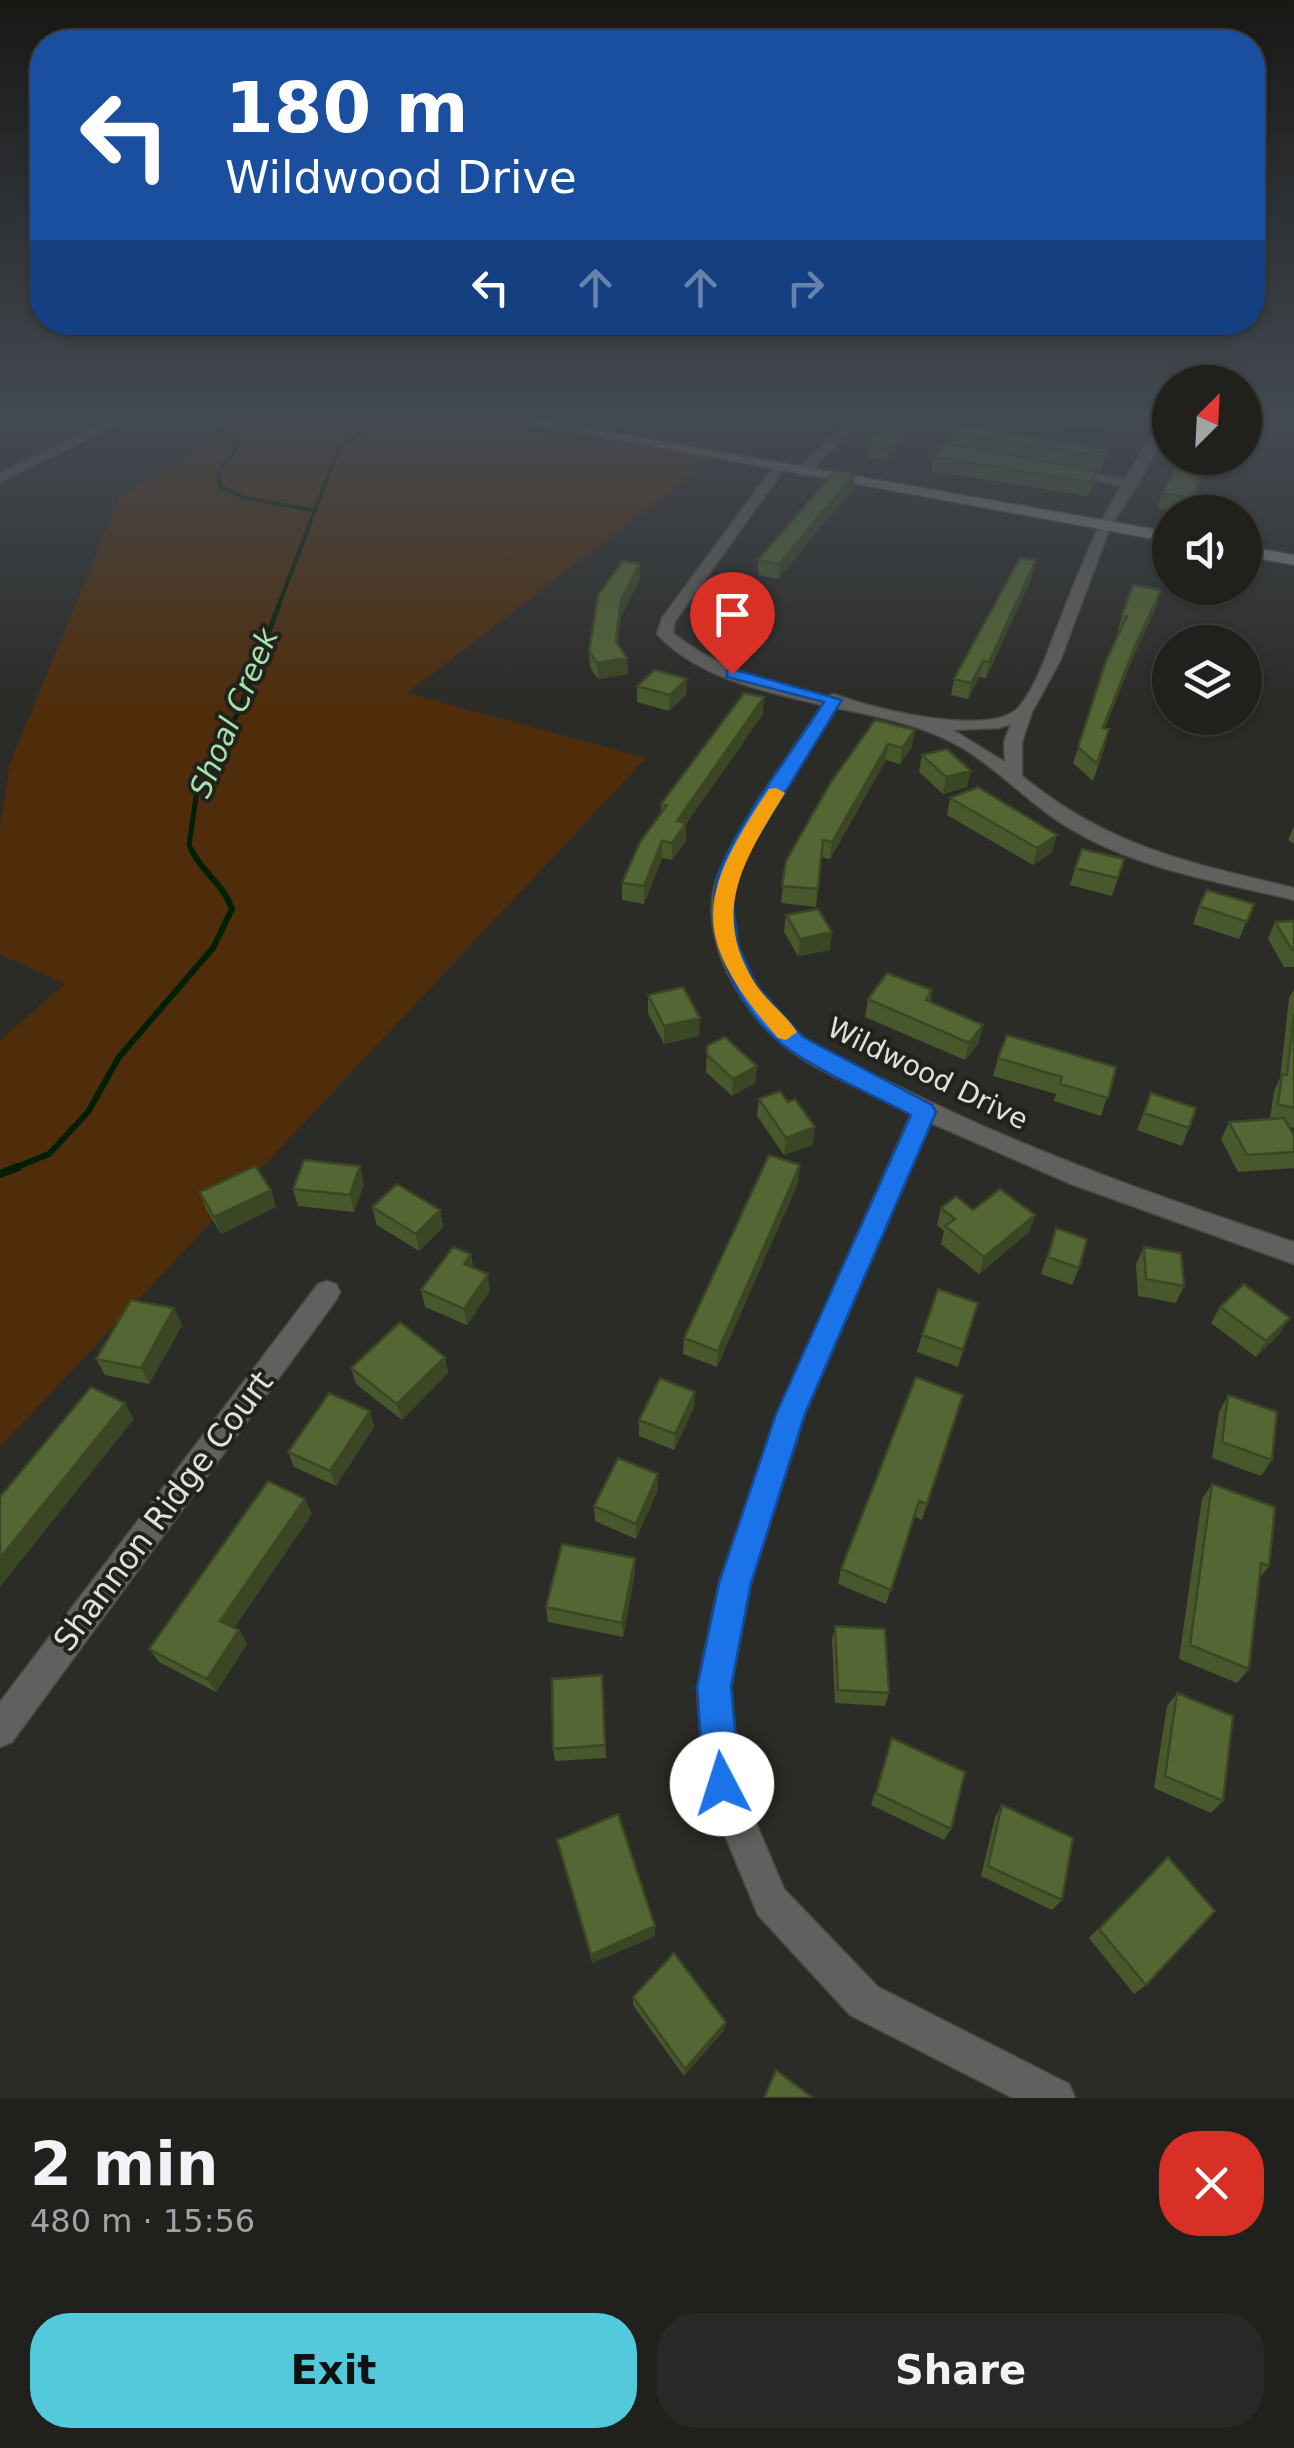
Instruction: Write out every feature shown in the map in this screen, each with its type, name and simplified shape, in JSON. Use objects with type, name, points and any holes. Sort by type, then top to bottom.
[{"type":"main road","points":[[1035,513],[1152,534]]},
{"type":"main road","points":[[1262,554],[1294,560]]},
{"type":"street","points":[[745,513],[667,621],[665,634],[702,664],[927,726],[995,758],[1059,814],[1088,832],[1137,850],[1294,894]]},
{"type":"street","points":[[1014,775],[1012,742],[1052,662],[1104,525],[1112,513]]},
{"type":"street","name":"Wildwood Drive","points":[[834,700],[733,862],[722,897],[728,945],[747,988],[795,1043],[924,1112],[1154,1206],[1294,1253]]},
{"type":"street","points":[[927,726],[999,723],[1024,712]]},
{"type":"street","points":[[924,1112],[791,1414],[735,1583],[714,1687],[722,1784],[771,1902],[864,2000],[1055,2098]]},
{"type":"street","name":"Shannon Ridge Court","points":[[0,1730],[327,1292]]},
{"type":"shaded area","points":[[113,513],[642,513],[407,693],[646,758],[0,1447],[0,1040],[65,984],[0,954],[0,828],[10,763]]},
{"type":"building","points":[[799,513],[822,513],[779,564],[758,560]]},
{"type":"building","points":[[1020,558],[1036,560],[989,662],[983,661],[971,683],[954,679]]},
{"type":"building","points":[[623,561],[640,564],[621,600],[616,641],[627,658],[597,663],[589,651],[598,595]]},
{"type":"building","points":[[1133,585],[1152,588],[1154,605],[1103,728],[1109,729],[1097,764],[1078,747],[1106,661],[1127,616],[1122,615]]},
{"type":"building","points":[[655,670],[687,679],[670,695],[637,686]]},
{"type":"building","points":[[744,693],[764,697],[677,821],[686,823],[672,843],[662,841],[644,886],[622,883],[640,842],[667,805],[661,804]]},
{"type":"building","points":[[875,720],[915,730],[902,748],[888,744],[832,842],[823,840],[818,889],[782,886],[786,861],[831,782]]},
{"type":"building","points":[[947,749],[971,771],[946,777],[922,755]]},
{"type":"building","points":[[978,787],[1057,835],[1037,848],[950,798]]},
{"type":"building","points":[[1082,849],[1124,859],[1118,878],[1075,868]]},
{"type":"building","points":[[1207,890],[1254,904],[1247,922],[1199,906]]},
{"type":"building","points":[[818,909],[832,932],[800,939],[786,915]]},
{"type":"building","points":[[1294,921],[1294,950],[1292,950],[1275,922]]},
{"type":"building","points":[[887,973],[932,990],[926,1000],[983,1025],[969,1043],[868,999]]},
{"type":"building","points":[[683,987],[700,1018],[664,1026],[648,995]]},
{"type":"building","points":[[1294,1014],[1294,1108],[1278,1104],[1282,1074],[1287,1075]]},
{"type":"building","points":[[1007,1035],[1116,1067],[1108,1098],[1060,1084],[1062,1077],[998,1058]]},
{"type":"building","points":[[725,1037],[757,1066],[733,1079],[707,1055],[707,1046]]},
{"type":"building","points":[[780,1091],[788,1102],[795,1099],[815,1127],[786,1138],[759,1099]]},
{"type":"building","points":[[1151,1093],[1196,1108],[1189,1128],[1144,1113]]},
{"type":"building","points":[[1284,1118],[1294,1135],[1294,1152],[1247,1155],[1229,1122]]},
{"type":"building","points":[[769,1155],[800,1165],[718,1351],[684,1338]]},
{"type":"building","points":[[304,1160],[360,1166],[350,1195],[293,1189]]},
{"type":"building","points":[[255,1166],[271,1190],[214,1217],[200,1192]]},
{"type":"building","points":[[397,1184],[440,1210],[416,1234],[372,1207]]},
{"type":"building","points":[[1000,1189],[1035,1215],[984,1257],[945,1226],[955,1219],[941,1208],[956,1196],[973,1210]]},
{"type":"building","points":[[1056,1228],[1087,1239],[1079,1268],[1048,1257]]},
{"type":"building","points":[[453,1247],[471,1254],[464,1264],[488,1274],[464,1309],[421,1290]]},
{"type":"building","points":[[1144,1247],[1181,1253],[1184,1286],[1146,1279]]},
{"type":"building","points":[[1244,1284],[1290,1318],[1266,1341],[1220,1307]]},
{"type":"building","points":[[938,1289],[978,1303],[963,1350],[922,1335]]},
{"type":"building","points":[[131,1300],[174,1308],[141,1368],[96,1359]]},
{"type":"building","points":[[400,1322],[445,1357],[397,1404],[351,1368]]},
{"type":"building","points":[[916,1377],[963,1395],[927,1504],[919,1501],[891,1590],[841,1569]]},
{"type":"building","points":[[660,1378],[695,1392],[675,1434],[639,1420]]},
{"type":"building","points":[[91,1387],[125,1403],[0,1558],[0,1497]]},
{"type":"building","points":[[329,1393],[370,1411],[330,1471],[288,1452]]},
{"type":"building","points":[[1228,1395],[1277,1412],[1272,1460],[1222,1442]]},
{"type":"building","points":[[618,1458],[658,1474],[636,1524],[594,1506]]},
{"type":"building","points":[[268,1481],[305,1499],[220,1621],[239,1630],[207,1679],[149,1649]]},
{"type":"building","points":[[1212,1484],[1275,1507],[1269,1566],[1261,1563],[1249,1669],[1190,1645]]},
{"type":"building","points":[[562,1544],[635,1558],[622,1623],[546,1607]]},
{"type":"building","points":[[835,1626],[885,1629],[889,1693],[838,1690]]},
{"type":"building","points":[[602,1675],[605,1745],[553,1749],[552,1679]]},
{"type":"building","points":[[1177,1693],[1233,1716],[1223,1801],[1165,1776]]},
{"type":"building","points":[[892,1738],[965,1772],[951,1829],[876,1793]]},
{"type":"building","points":[[1002,1805],[1073,1838],[1062,1900],[988,1866]]},
{"type":"building","points":[[618,1814],[655,1926],[591,1955],[557,1840]]},
{"type":"building","points":[[1168,1857],[1215,1911],[1146,1985],[1099,1929]]},
{"type":"building","points":[[674,1953],[726,2022],[685,2069],[633,1997]]},
{"type":"building","points":[[776,2070],[813,2098],[764,2098]]},
{"type":"waterway","name":"Shoal Creek","points":[[278,607],[314,513]]},
{"type":"waterway","name":"Shoal Creek","points":[[192,851],[189,845],[198,783],[239,711],[279,605]]},
{"type":"waterway","name":"Shoal Creek","points":[[12,1169],[49,1154],[88,1112],[119,1057],[213,948],[232,909],[192,851]]},
{"type":"waterway","name":"Shoal Creek","points":[[0,1174],[18,1167]]},
{"type":"slow traffic","points":[[776,793],[733,862],[722,897],[728,945],[747,988],[786,1032]]},
{"type":"route","points":[[722,1784],[714,1687],[735,1583],[791,1414],[924,1112],[795,1043],[747,988],[728,945],[722,897],[733,862],[834,700],[732,674]]}]
